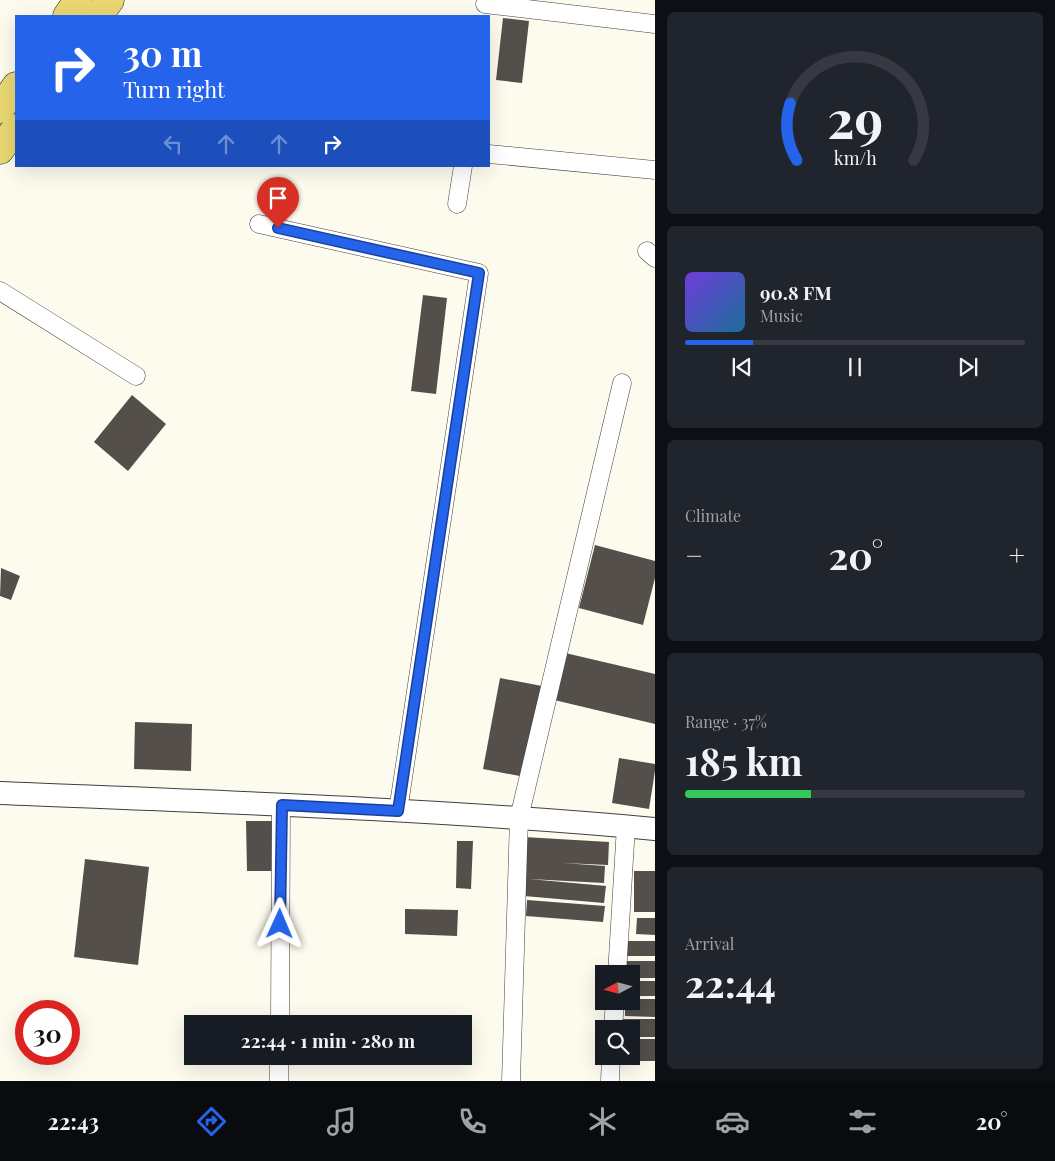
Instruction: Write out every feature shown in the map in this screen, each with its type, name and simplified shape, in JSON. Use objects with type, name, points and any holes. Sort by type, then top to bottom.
[{"type":"main road","points":[[68,15],[78,0]]},
{"type":"main road","points":[[99,15],[110,0]]},
{"type":"main road","points":[[0,108],[15,87]]},
{"type":"main road","points":[[0,150],[15,129]]},
{"type":"street","points":[[484,7],[655,24]]},
{"type":"street","points":[[490,154],[655,170]]},
{"type":"street","points":[[457,204],[463,167]]},
{"type":"street","points":[[259,224],[479,273],[398,811]]},
{"type":"street","points":[[0,291],[136,376]]},
{"type":"street","points":[[511,1081],[519,818],[622,383]]},
{"type":"street","points":[[0,793],[398,811],[655,829]]},
{"type":"street","points":[[280,1015],[282,805]]},
{"type":"street","points":[[618,965],[626,826]]},
{"type":"street","points":[[279,1081],[280,1065]]},
{"type":"street","points":[[610,1081],[611,1065]]},
{"type":"building","points":[[503,18],[529,21],[522,83],[496,80]]},
{"type":"building","points":[[423,295],[447,298],[436,394],[411,391]]},
{"type":"building","points":[[132,395],[166,424],[128,471],[94,442]]},
{"type":"building","points":[[595,545],[655,561],[655,578],[643,625],[579,608]]},
{"type":"building","points":[[1,568],[20,576],[11,600],[0,596]]},
{"type":"building","points":[[561,652],[655,674],[655,724],[550,699]]},
{"type":"building","points":[[500,678],[542,686],[525,777],[483,769]]},
{"type":"building","points":[[135,722],[192,724],[191,771],[134,769]]},
{"type":"building","points":[[619,758],[655,764],[649,809],[612,803]]},
{"type":"building","points":[[246,821],[274,821],[275,871],[247,871]]},
{"type":"building","points":[[524,837],[609,842],[608,865],[563,863],[605,866],[604,883],[529,879],[606,886],[604,903],[524,896]]},
{"type":"building","points":[[457,841],[473,841],[471,889],[456,888]]},
{"type":"building","points":[[85,859],[149,867],[138,965],[74,957]]},
{"type":"building","points":[[634,871],[655,871],[655,912],[634,912]]},
{"type":"building","points":[[527,900],[605,906],[603,922],[526,916]]},
{"type":"building","points":[[405,909],[458,910],[457,936],[405,934]]},
{"type":"building","points":[[637,918],[655,918],[655,935],[636,934]]},
{"type":"building","points":[[624,941],[655,941],[655,956],[624,956]]},
{"type":"building","points":[[625,961],[655,961],[655,978],[640,978],[640,965],[625,965]]},
{"type":"building","points":[[640,981],[655,981],[655,996],[640,996]]},
{"type":"building","points":[[640,999],[655,999],[655,1017],[625,1016],[625,1010],[640,1010]]},
{"type":"building","points":[[655,1019],[655,1037],[640,1037],[640,1020],[621,1020]]},
{"type":"building","points":[[640,1039],[655,1039],[655,1061],[640,1061]]},
{"type":"route","points":[[278,228],[479,273],[398,811],[282,805],[280,924]]}]
